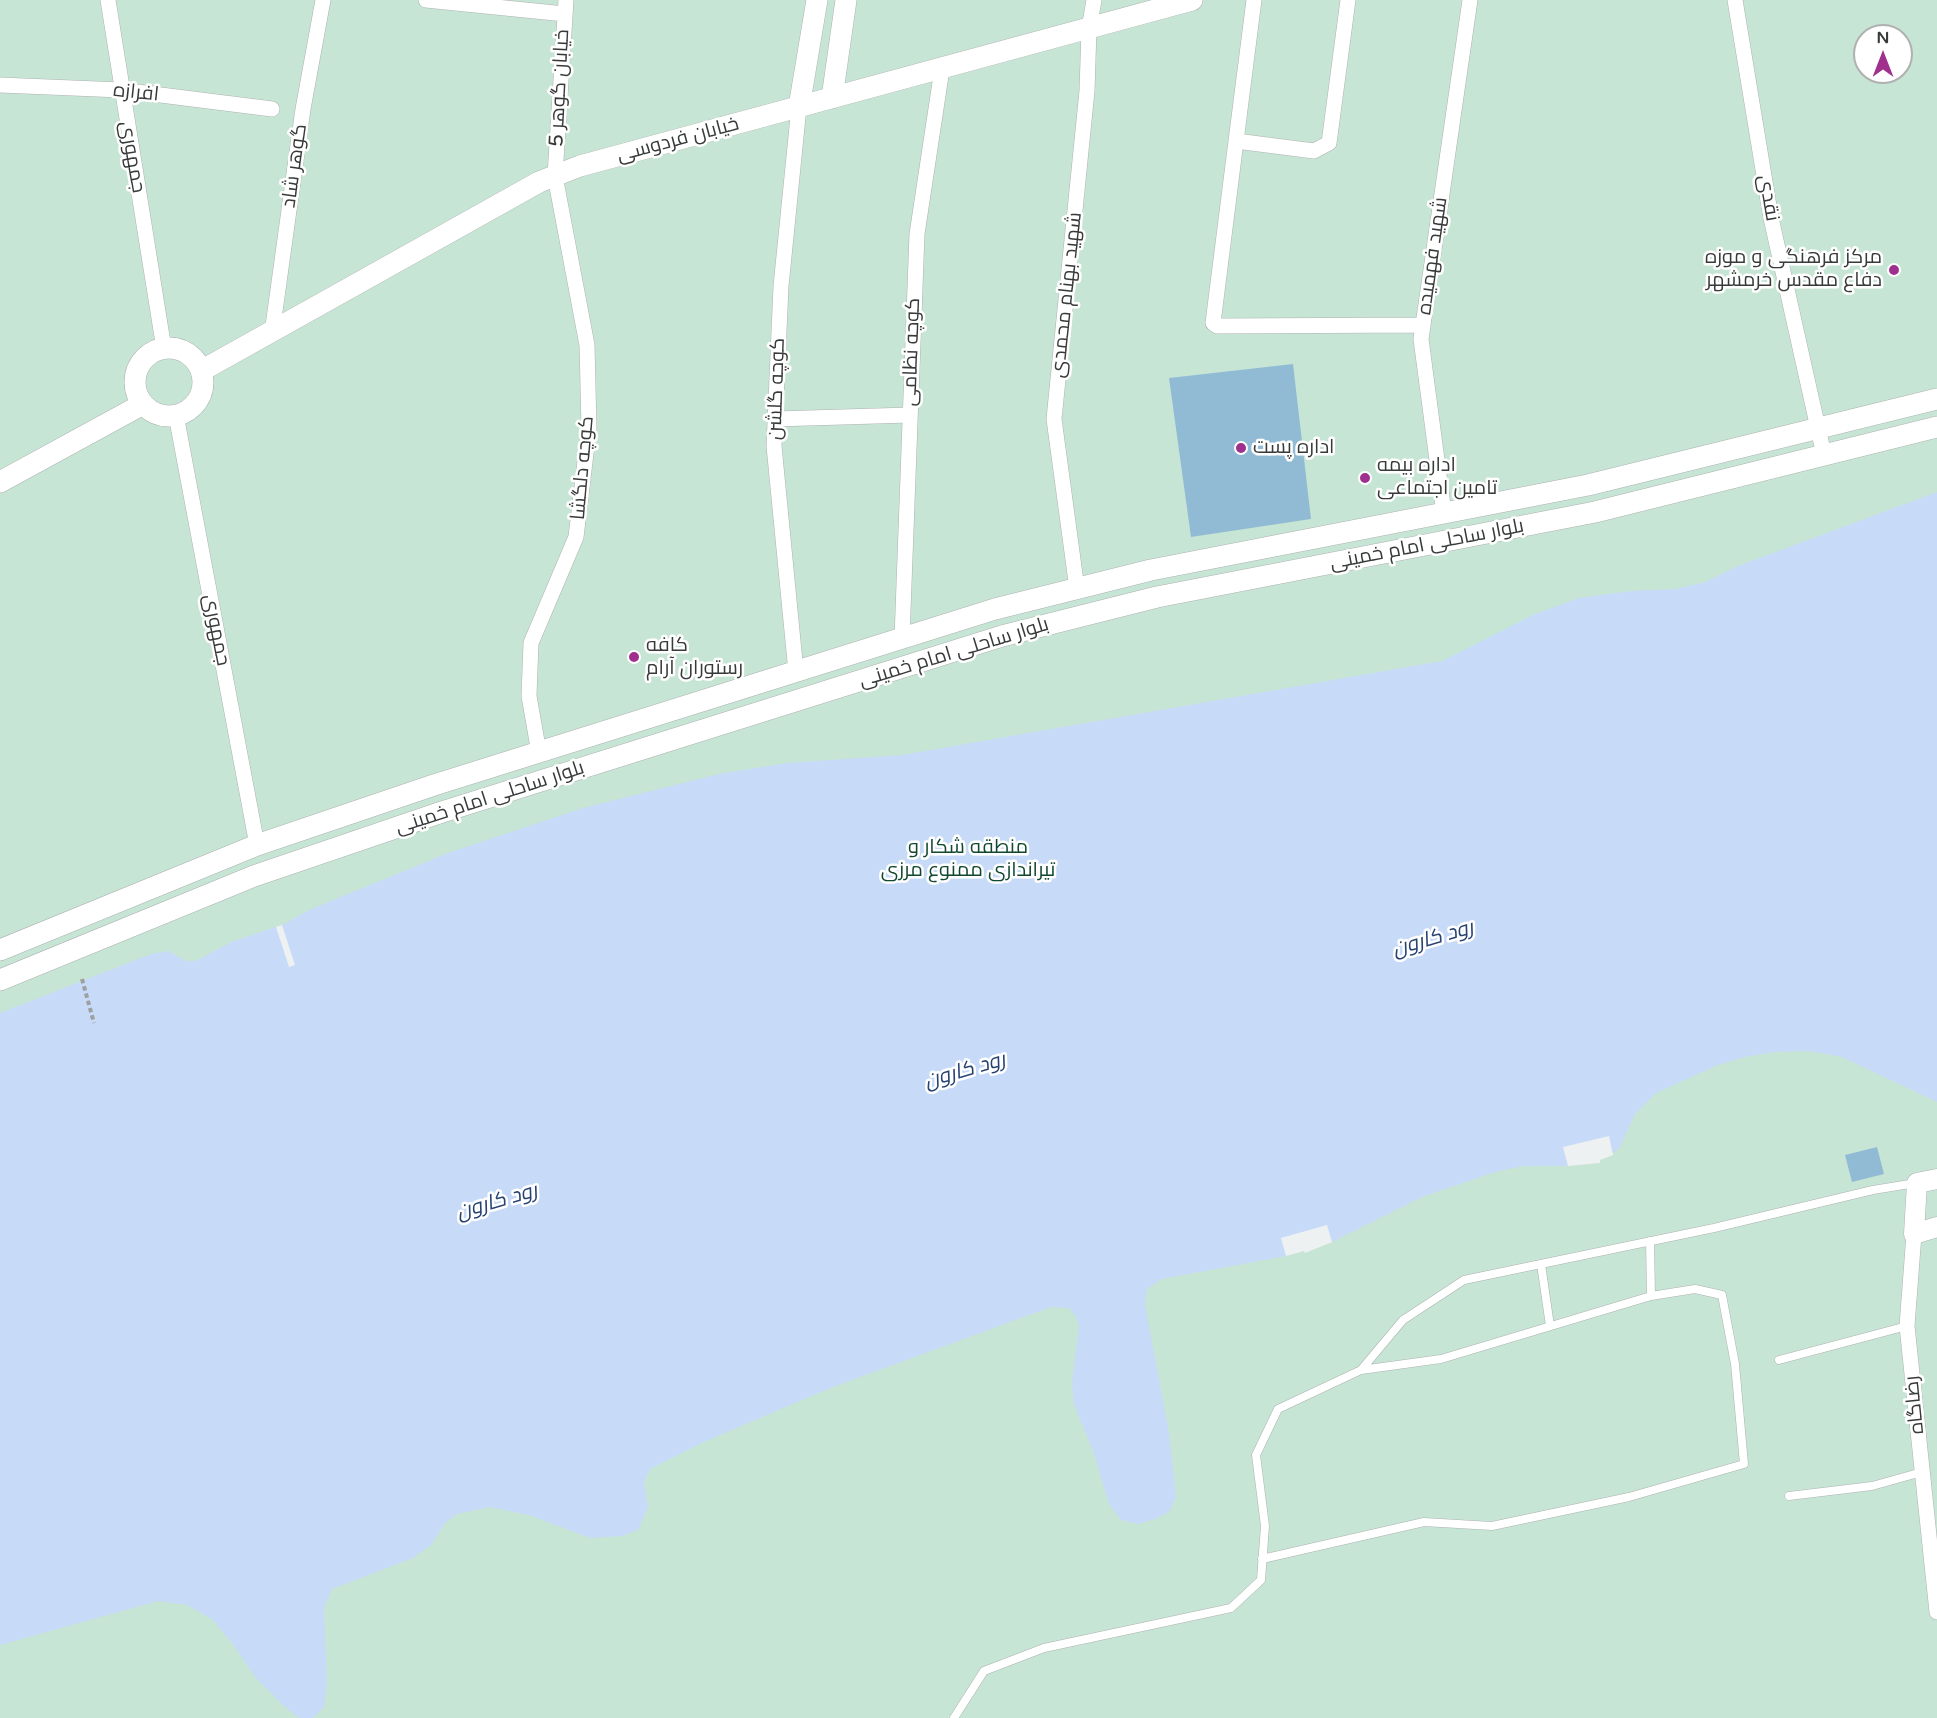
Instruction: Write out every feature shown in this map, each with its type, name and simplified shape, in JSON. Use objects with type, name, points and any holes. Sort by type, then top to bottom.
[{"type":"main road","points":[[799,107],[817,0]]},
{"type":"main road","points":[[832,98],[846,0]]},
{"type":"main road","name":"خیابان فردوسی","points":[[201,370],[555,176],[580,166],[1192,0]]},
{"type":"main road","points":[[164,349],[186,353],[201,370],[201,393],[187,411],[176,416],[158,414],[143,404],[135,386],[136,375],[146,358],[164,349]]},
{"type":"main road","name":"بلوار ساحلی امام خمینی","points":[[0,950],[257,845],[995,609],[1151,570],[1588,485],[1937,399]]},
{"type":"main road","points":[[0,482],[143,404]]},
{"type":"main road","name":"بلوار ساحلی امام خمینی","points":[[0,980],[262,873],[442,812],[1002,636],[1157,597],[1595,512],[1937,428]]},
{"type":"main road","points":[[257,845],[262,873]]},
{"type":"street","name":"جمهوری","points":[[108,0],[164,349]]},
{"type":"street","name":"گوهر شاد","points":[[272,333],[303,109],[323,0]]},
{"type":"street","points":[[426,0],[565,7]]},
{"type":"street","name":"شهید بهنام محمدی","points":[[1077,589],[1054,419],[1087,91],[1089,29],[1094,0]]},
{"type":"street","points":[[1254,0],[1213,323],[1217,326],[1423,325]]},
{"type":"street","points":[[1236,141],[1314,151],[1329,143],[1348,0]]},
{"type":"street","name":"شهید فهمیده","points":[[1444,513],[1421,339],[1470,0]]},
{"type":"street","name":"نقدی","points":[[1735,0],[1771,218],[1824,455]]},
{"type":"street","name":"خیابان گوهر 5","points":[[555,176],[565,7]]},
{"type":"street","name":"کوچه نظامی","points":[[902,638],[917,234],[942,69]]},
{"type":"street","name":"افرازه","points":[[0,85],[121,90],[272,109]]},
{"type":"street","name":"کوچه گلشن","points":[[796,672],[774,446],[780,286],[799,107]]},
{"type":"street","name":"کوچه دلگشا","points":[[539,753],[529,696],[531,643],[576,537],[589,428],[587,345],[555,176]]},
{"type":"street","points":[[775,419],[910,415]]},
{"type":"street","name":"جمهوری","points":[[176,416],[257,845]]},
{"type":"street","points":[[1937,1179],[1917,1183],[1914,1234],[1937,1227]]},
{"type":"street","name":"رضاگاه","points":[[1914,1234],[1907,1326],[1922,1472],[1931,1497],[1937,1612]]},
{"type":"lane","points":[[1361,1370],[1403,1320],[1464,1280],[1650,1241],[1873,1190],[1917,1183]]},
{"type":"lane","points":[[1650,1241],[1651,1296]]},
{"type":"lane","points":[[1541,1264],[1550,1326]]},
{"type":"lane","points":[[954,1718],[984,1671],[1044,1648],[1231,1608],[1261,1580],[1262,1559],[1265,1526],[1256,1455],[1278,1409],[1361,1370],[1441,1359],[1651,1296],[1695,1289],[1722,1295],[1734,1364],[1744,1464],[1629,1497],[1492,1526],[1424,1522],[1262,1559]]},
{"type":"lane","points":[[1779,1360],[1907,1326]]},
{"type":"lane","points":[[1789,1496],[1872,1486],[1922,1472]]},
{"type":"path","points":[[82,979],[94,1023]]},
{"type":"green space","name":"منطقه شکار و تیراندازی ممنوع مرزی","points":[[0,0],[1937,0],[1937,1718],[0,1718]]},
{"type":"water","name":"رود کارون","points":[[1937,492],[1937,1102],[1842,1057],[1809,1051],[1774,1052],[1745,1057],[1718,1065],[1656,1093],[1635,1114],[1619,1149],[1599,1160],[1568,1166],[1523,1166],[1495,1172],[1422,1197],[1332,1242],[1286,1256],[1162,1279],[1147,1289],[1145,1304],[1169,1433],[1176,1497],[1169,1512],[1138,1524],[1121,1520],[1109,1504],[1093,1451],[1074,1405],[1072,1382],[1079,1327],[1076,1316],[1069,1308],[1051,1307],[833,1387],[706,1441],[650,1469],[644,1482],[648,1507],[638,1530],[622,1536],[590,1538],[532,1516],[490,1507],[457,1514],[445,1523],[431,1545],[413,1558],[332,1589],[324,1608],[327,1682],[324,1707],[313,1718],[299,1718],[283,1705],[255,1677],[213,1620],[187,1605],[158,1601],[0,1645],[0,1013],[151,954],[168,951],[186,961],[196,961],[231,942],[282,925],[309,910],[448,853],[583,808],[719,774],[787,763],[902,755],[1442,661],[1535,614],[1579,598],[1631,591],[1676,589],[1705,582],[1738,566]]},
{"type":"pier","points":[[282,925],[295,965],[289,967],[276,927]]},
{"type":"pier","points":[[1609,1136],[1613,1155],[1600,1160],[1600,1163],[1568,1166],[1563,1147]]},
{"type":"pier","points":[[1327,1225],[1332,1242],[1305,1253],[1304,1251],[1286,1256],[1281,1238]]},
{"type":"building","name":"اداره پست","points":[[1293,364],[1311,519],[1191,537],[1169,378]]},
{"type":"building","points":[[1877,1147],[1884,1174],[1852,1182],[1845,1155]]},
{"type":"place","name":"مرکز فرهنگی و موزه دفاع مقدس خرمشهر","points":[[1894,270]]},
{"type":"place","name":"اداره پست","points":[[1241,448]]},
{"type":"place","name":"اداره بیمه تامین اجتماعی","points":[[1365,478]]},
{"type":"place","name":"کافه رستوران آرام","points":[[634,657]]}]
